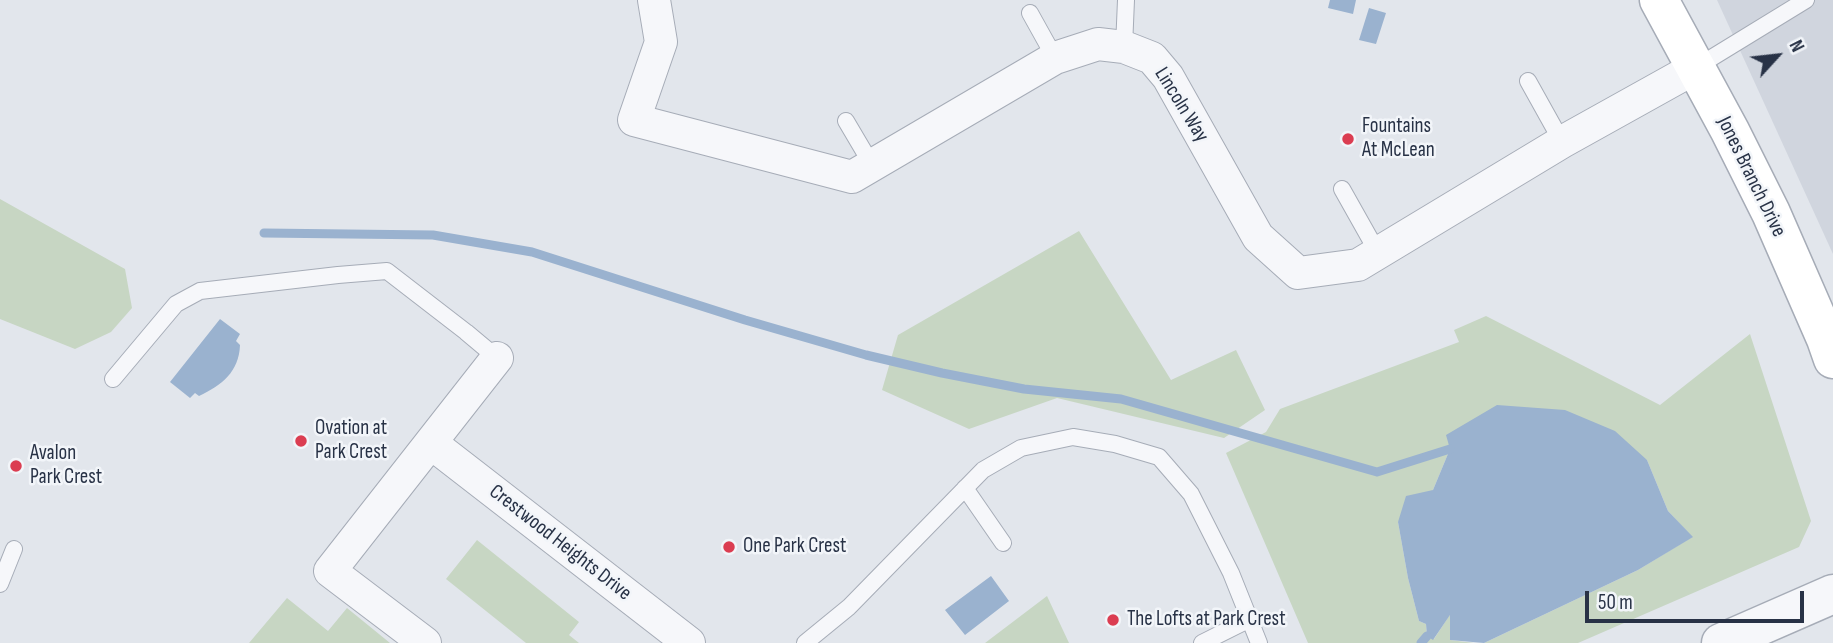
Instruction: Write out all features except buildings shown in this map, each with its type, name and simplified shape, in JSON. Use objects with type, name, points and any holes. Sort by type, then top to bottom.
[{"type":"main road","name":"Jones Branch Drive","points":[[1659,0],[1730,131],[1776,225],[1833,359]]},
{"type":"street","name":"Lincoln Way","points":[[654,0],[661,42],[634,120],[852,177],[1055,58],[1098,44],[1124,47],[1152,58],[1168,77],[1258,237],[1298,273],[1358,265],[1562,142],[1695,68]]},
{"type":"street","points":[[425,643],[330,571],[498,358]]},
{"type":"street","name":"Crestwood Heights Drive","points":[[431,443],[689,643]]},
{"type":"street","points":[[1721,643],[1833,594]]},
{"type":"lane","points":[[1124,47],[1126,0]]},
{"type":"lane","points":[[1695,68],[1806,0]]},
{"type":"lane","points":[[1030,13],[1055,58]]},
{"type":"lane","points":[[1528,81],[1562,142]]},
{"type":"lane","points":[[846,121],[872,165]]},
{"type":"lane","points":[[1342,189],[1378,253]]},
{"type":"lane","points":[[113,379],[176,304],[200,291],[387,271],[498,358]]},
{"type":"lane","points":[[805,643],[849,607],[983,470],[1021,448],[1073,437],[1115,444],[1158,457],[1191,494],[1231,573],[1259,643]]},
{"type":"lane","points":[[965,488],[1003,542]]},
{"type":"lane","points":[[0,584],[14,549]]},
{"type":"lane","points":[[1202,643],[1250,619]]},
{"type":"shaded area","points":[[1717,0],[1833,0],[1833,254]]},
{"type":"green space","points":[[0,199],[125,269],[132,308],[111,332],[75,349],[0,319]]},
{"type":"green space","points":[[1079,231],[1171,380],[1236,350],[1265,410],[1224,438],[1057,398],[969,429],[882,390],[898,335]]},
{"type":"green space","points":[[1486,316],[1660,405],[1750,334],[1811,521],[1799,547],[1578,643],[1484,643],[1638,570],[1692,537],[1668,511],[1647,460],[1450,449],[1433,490],[1398,522],[1408,578],[1419,621],[1426,624],[1427,636],[1434,639],[1451,613],[1450,640],[1474,643],[1308,643],[1226,453],[1266,432],[1280,409],[1459,342],[1454,330]]},
{"type":"green space","points":[[477,540],[579,622],[569,635],[579,643],[526,643],[446,579]]},
{"type":"green space","points":[[1047,596],[1069,643],[985,643]]},
{"type":"green space","points":[[287,598],[328,631],[347,608],[390,643],[249,643]]},
{"type":"water","points":[[1330,0],[1356,0],[1353,14],[1328,8]]},
{"type":"water","points":[[1369,8],[1386,13],[1376,44],[1359,40]]},
{"type":"water","points":[[220,319],[240,334],[236,341],[240,345],[236,363],[222,382],[199,396],[195,393],[190,398],[170,382]]},
{"type":"water","points":[[1497,405],[1565,410],[1615,431],[1647,460],[1668,511],[1693,537],[1638,570],[1484,643],[1450,640],[1450,615],[1433,640],[1427,636],[1426,624],[1419,621],[1398,522],[1406,496],[1433,490],[1450,449],[1446,435]]},
{"type":"water","points":[[991,576],[1009,601],[965,635],[945,610]]},
{"type":"waterway","points":[[264,233],[433,235],[532,252],[745,320],[866,355],[1024,389],[1121,399],[1377,472],[1450,449]]},
{"type":"waterway","points":[[1421,643],[1427,636]]},
{"type":"place","name":"Fountains At McLean","points":[[1348,139]]},
{"type":"place","name":"Ovation at Park Crest","points":[[301,441]]},
{"type":"place","name":"Avalon Park Crest","points":[[16,466]]},
{"type":"place","name":"One Park Crest","points":[[729,547]]},
{"type":"place","name":"The Lofts at Park Crest","points":[[1113,620]]}]
